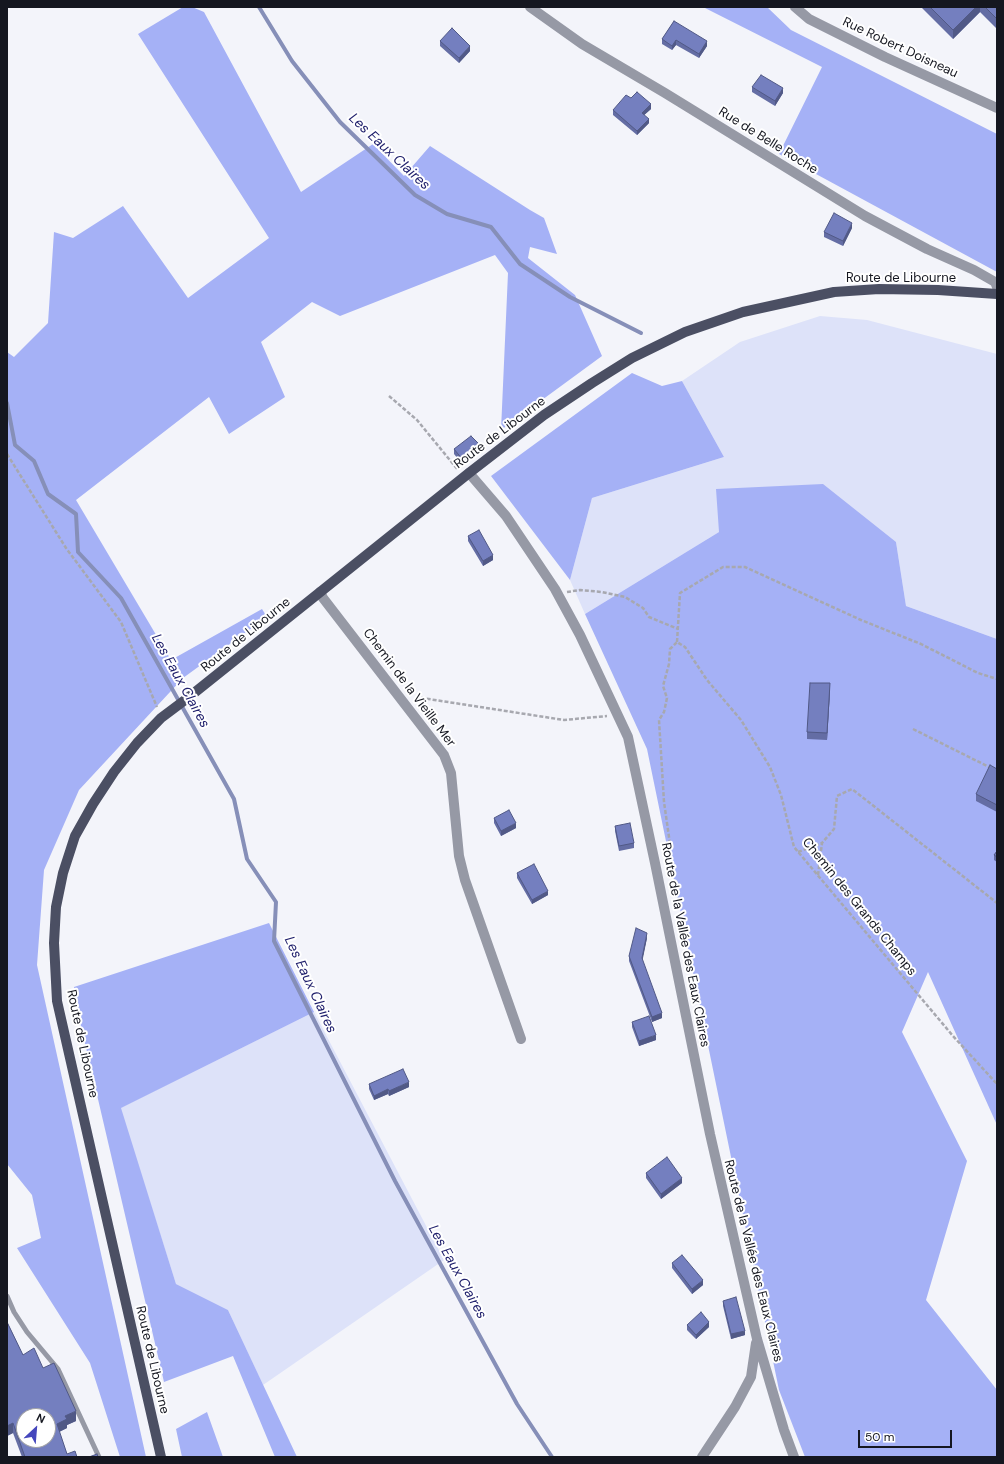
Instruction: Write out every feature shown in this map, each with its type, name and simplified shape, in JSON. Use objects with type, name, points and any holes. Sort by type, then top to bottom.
[{"type":"main road","name":"Route de Libourne","points":[[161,1457],[57,1001],[54,943],[56,907],[63,873],[75,836],[93,804],[114,772],[137,743],[161,718],[466,475],[544,415],[632,358],[685,332],[743,312],[834,292],[864,290],[938,290],[997,294]]},
{"type":"street","name":"Rue de Belle Roche","points":[[530,7],[582,44],[865,216],[927,249],[974,270],[995,282],[997,287]]},
{"type":"street","name":"Rue Robert Doisneau","points":[[795,7],[809,19],[885,57],[997,108]]},
{"type":"street","name":"Route de la Vallée des Eaux Claires","points":[[466,475],[506,516],[557,593],[580,635],[628,737],[710,1134],[757,1339],[784,1430],[794,1457]]},
{"type":"street","name":"Chemin de la Vieille Mer","points":[[320,592],[323,598],[444,755],[451,773],[459,856],[465,880],[521,1039]]},
{"type":"street","points":[[702,1457],[735,1407],[751,1377],[757,1339]]},
{"type":"street","points":[[751,1377],[767,1373]]},
{"type":"lane","points":[[7,1296],[14,1312],[27,1332],[58,1369],[99,1457]]},
{"type":"path","points":[[388,396],[417,420],[466,475]]},
{"type":"path","points":[[7,454],[66,548],[121,622],[161,718]]},
{"type":"path","points":[[655,863],[665,853],[670,844],[664,802],[659,720],[664,712],[667,698],[663,686],[669,664],[670,649],[673,644],[677,642],[680,593],[723,567],[745,567],[861,620],[921,644],[978,673],[997,679]]},
{"type":"path","points":[[557,593],[580,590],[594,591],[625,598],[643,608],[649,617],[678,629]]},
{"type":"path","name":"Chemin des Grands Champs","points":[[677,642],[685,647],[707,680],[741,720],[770,767],[781,794],[794,847],[953,1036],[997,1084]]},
{"type":"path","points":[[405,703],[422,698],[564,720],[618,715]]},
{"type":"path","points":[[913,729],[997,771]]},
{"type":"path","points":[[798,852],[822,843],[834,830],[836,796],[852,789],[997,903]]},
{"type":"path","points":[[818,876],[822,843]]},
{"type":"shaded area","points":[[183,7],[192,7],[204,12],[301,192],[373,144],[404,176],[430,146],[544,218],[557,254],[530,247],[528,258],[575,295],[602,356],[501,430],[508,273],[495,255],[340,316],[312,302],[261,342],[285,397],[229,434],[209,397],[76,500],[171,660],[262,609],[267,617],[183,678],[79,790],[44,870],[37,965],[146,1457],[120,1457],[90,1363],[17,1248],[41,1238],[32,1195],[7,1164],[7,352],[14,357],[48,323],[54,232],[73,238],[123,206],[188,298],[269,238],[138,34]]},
{"type":"shaded area","points":[[703,7],[767,7],[791,30],[997,134],[997,272],[779,154],[822,67]]},
{"type":"shaded area","points":[[820,316],[867,320],[997,354],[997,639],[906,606],[896,542],[719,532],[585,614],[570,580],[592,498],[724,457],[682,381],[740,342]]},
{"type":"shaded area","points":[[632,373],[662,386],[682,381],[724,457],[592,498],[570,580],[491,476]]},
{"type":"shaded area","points":[[823,484],[896,542],[906,606],[997,639],[997,1125],[928,972],[902,1032],[967,1161],[926,1300],[997,1390],[997,1457],[805,1457],[779,1390],[647,749],[585,614],[719,532],[716,489]]},
{"type":"shaded area","points":[[269,923],[314,1012],[121,1108],[176,1284],[228,1310],[297,1457],[275,1457],[233,1356],[164,1382],[80,1022],[74,987]]},
{"type":"shaded area","points":[[314,1012],[444,1260],[263,1385],[228,1310],[176,1284],[120,1108]]},
{"type":"shaded area","points":[[207,1412],[223,1457],[182,1457],[176,1429]]},
{"type":"building","points":[[930,7],[976,7],[953,30]]},
{"type":"building","points":[[985,7],[997,7],[997,19]]},
{"type":"building","points":[[674,21],[707,41],[699,54],[676,40],[672,46],[662,39]]},
{"type":"building","points":[[452,28],[470,46],[459,58],[440,41]]},
{"type":"building","points":[[761,75],[783,88],[775,101],[752,87]]},
{"type":"building","points":[[637,92],[651,104],[642,113],[649,119],[637,131],[613,110],[626,95],[631,98]]},
{"type":"building","points":[[834,213],[852,223],[843,241],[824,232]]},
{"type":"building","points":[[471,436],[481,446],[463,460],[454,449]]},
{"type":"building","points":[[479,530],[493,555],[483,561],[468,536]]},
{"type":"building","points":[[810,683],[830,683],[827,733],[807,732]]},
{"type":"building","points":[[990,765],[997,769],[997,805],[976,794]]},
{"type":"building","points":[[509,810],[516,823],[501,831],[494,818]]},
{"type":"building","points":[[630,823],[634,843],[619,846],[615,826]]},
{"type":"building","points":[[534,864],[548,891],[532,900],[517,873]]},
{"type":"building","points":[[636,928],[647,933],[642,958],[662,1013],[652,1017],[629,956]]},
{"type":"building","points":[[649,1016],[656,1035],[639,1041],[632,1022]]},
{"type":"building","points":[[403,1069],[409,1082],[389,1091],[388,1089],[374,1096],[369,1084]]},
{"type":"building","points":[[667,1157],[682,1178],[661,1194],[646,1173]]},
{"type":"building","points":[[682,1255],[703,1280],[692,1289],[672,1263]]},
{"type":"building","points":[[736,1297],[745,1331],[731,1334],[723,1301]]},
{"type":"building","points":[[701,1312],[709,1322],[696,1335],[687,1325]]},
{"type":"building","points":[[7,1322],[23,1355],[34,1348],[43,1368],[54,1363],[76,1411],[65,1416],[67,1419],[57,1424],[67,1454],[75,1451],[77,1457],[25,1457],[22,1448],[56,1448],[56,1408],[16,1408],[16,1432],[13,1423],[7,1426]]},
{"type":"building","points":[[97,1454],[98,1457],[89,1457]]},
{"type":"waterway","name":"Les Eaux Claires","points":[[259,7],[292,61],[340,122],[415,195],[447,214],[491,227],[520,264],[570,297],[641,333]]},
{"type":"waterway","name":"Les Eaux Claires","points":[[7,403],[15,445],[34,461],[48,494],[76,514],[78,552],[121,598],[234,799],[247,859],[276,902],[274,941],[395,1181],[517,1404],[552,1457]]}]
